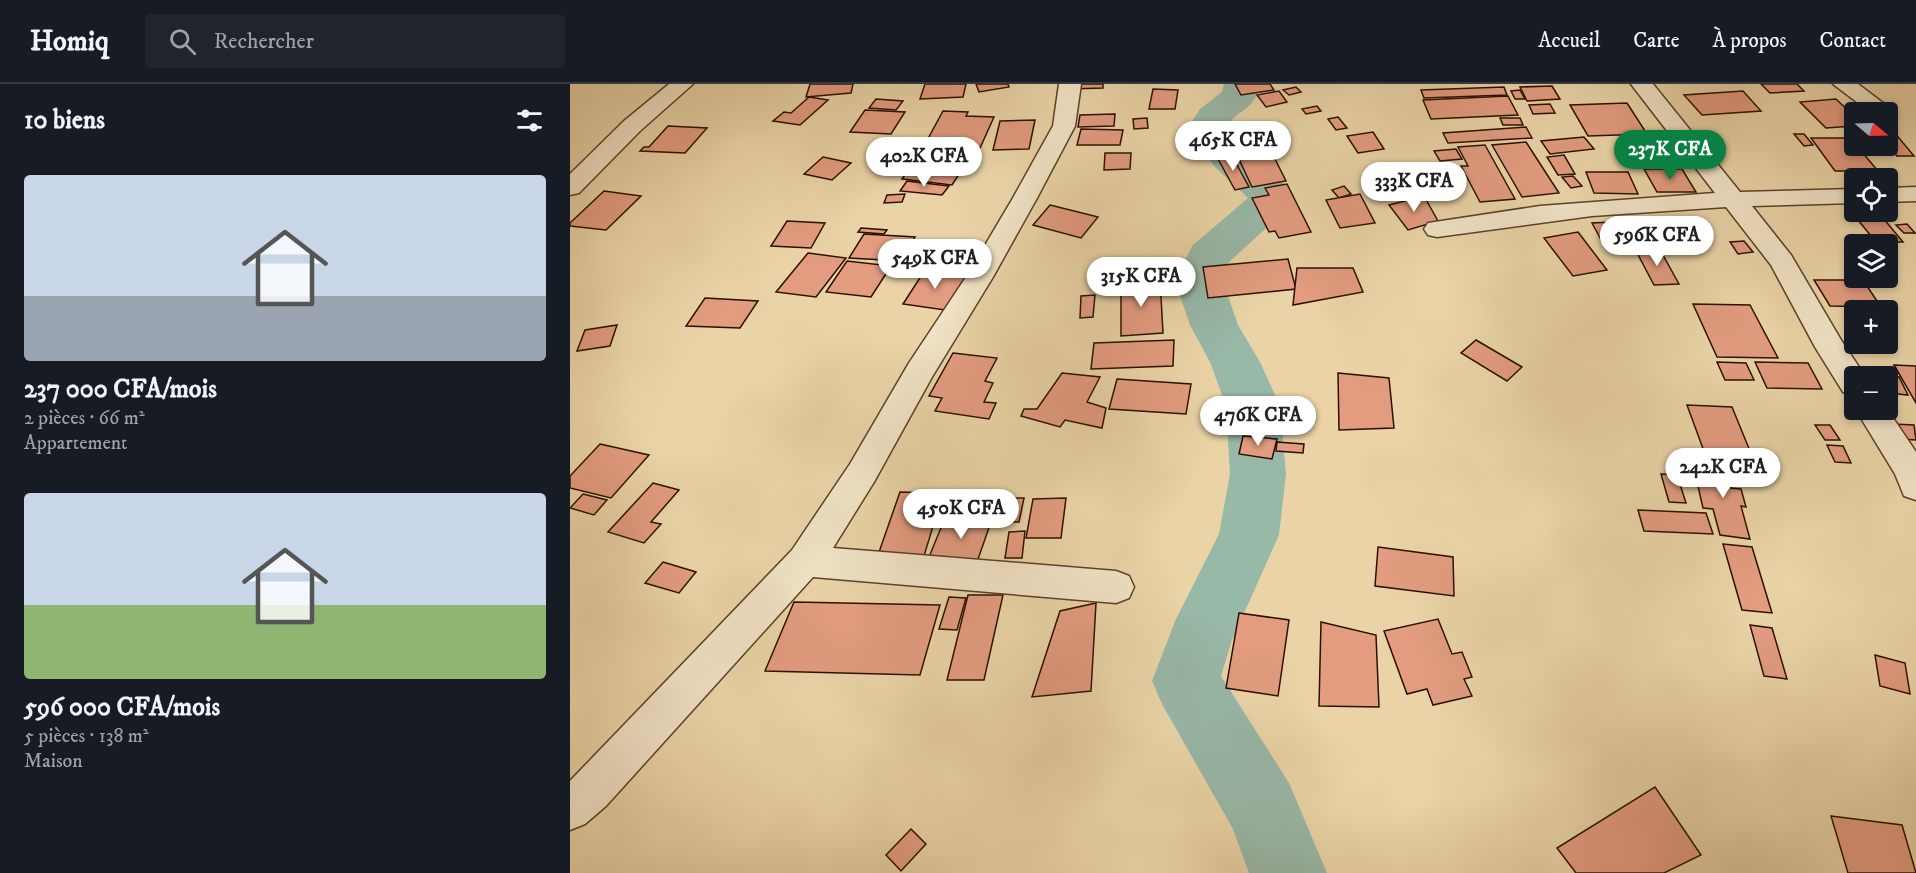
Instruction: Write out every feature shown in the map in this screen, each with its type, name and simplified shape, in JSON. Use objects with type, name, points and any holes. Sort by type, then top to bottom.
[{"type":"street","points":[[570,188],[632,126],[682,84]]},
{"type":"street","points":[[570,808],[591,791],[805,561],[862,473],[920,371],[980,277],[1025,198],[1064,126],[1070,84]]},
{"type":"street","points":[[1642,84],[1782,261],[1844,369]]},
{"type":"street","points":[[1844,84],[1869,102]]},
{"type":"street","points":[[1898,195],[1916,194]]},
{"type":"street","points":[[1437,230],[1539,214],[1731,199],[1844,196]]},
{"type":"street","points":[[1878,420],[1914,475]]},
{"type":"street","points":[[805,561],[1116,587]]},
{"type":"building","points":[[810,84],[853,84],[851,93],[806,97]]},
{"type":"building","points":[[925,84],[966,84],[963,97],[920,99]]},
{"type":"building","points":[[976,84],[1008,84],[1009,87],[979,92]]},
{"type":"building","points":[[1071,84],[1103,84],[1103,88],[1070,89]]},
{"type":"building","points":[[1235,84],[1270,84],[1274,90],[1241,95]]},
{"type":"building","points":[[1761,84],[1797,84],[1804,91],[1770,93]]},
{"type":"building","points":[[1552,86],[1560,99],[1527,101],[1520,87]]},
{"type":"building","points":[[1296,87],[1301,92],[1289,95],[1283,90]]},
{"type":"building","points":[[1504,87],[1507,95],[1424,98],[1421,90]]},
{"type":"building","points":[[1153,89],[1178,90],[1175,109],[1149,109]]},
{"type":"building","points":[[1520,90],[1525,99],[1515,99],[1511,91]]},
{"type":"building","points":[[1279,91],[1287,102],[1266,107],[1257,95]]},
{"type":"building","points":[[1743,91],[1761,111],[1702,115],[1684,95]]},
{"type":"building","points":[[1508,96],[1518,115],[1431,119],[1423,100]]},
{"type":"building","points":[[809,97],[828,100],[800,125],[773,121],[784,112],[791,113]]},
{"type":"building","points":[[876,99],[903,101],[896,110],[869,108]]},
{"type":"building","points":[[1836,99],[1844,107],[1844,127],[1826,128],[1800,102]]},
{"type":"building","points":[[1627,103],[1647,134],[1588,136],[1570,105]]},
{"type":"building","points":[[1550,104],[1555,113],[1533,114],[1529,105]]},
{"type":"building","points":[[1317,106],[1321,111],[1306,114],[1302,109]]},
{"type":"building","points":[[865,110],[905,112],[891,134],[850,132]]},
{"type":"building","points":[[943,111],[968,112],[966,116],[994,117],[980,148],[924,146]]},
{"type":"building","points":[[1115,114],[1114,126],[1078,127],[1080,115]]},
{"type":"building","points":[[1338,117],[1347,128],[1336,130],[1328,119]]},
{"type":"building","points":[[1147,118],[1148,128],[1134,129],[1133,119]]},
{"type":"building","points":[[1500,118],[1520,118],[1523,125],[1503,125]]},
{"type":"building","points":[[1035,120],[1029,149],[993,150],[1000,121]]},
{"type":"building","points":[[668,126],[707,128],[685,153],[640,151],[644,147],[649,147]]},
{"type":"building","points":[[1526,127],[1532,138],[1448,143],[1443,133]]},
{"type":"building","points":[[1081,129],[1123,130],[1120,145],[1077,145]]},
{"type":"building","points":[[1242,129],[1243,135],[1223,136],[1222,130]]},
{"type":"building","points":[[1373,132],[1384,149],[1358,153],[1347,136]]},
{"type":"building","points":[[1794,134],[1804,134],[1813,145],[1804,146]]},
{"type":"building","points":[[1584,137],[1594,149],[1550,154],[1541,141]]},
{"type":"building","points":[[1898,137],[1914,156],[1898,156]]},
{"type":"building","points":[[1811,138],[1844,138],[1844,156],[1865,156],[1875,168],[1844,168],[1844,171],[1835,171]]},
{"type":"building","points":[[905,140],[924,140],[921,147],[901,147]]},
{"type":"building","points":[[1526,142],[1559,193],[1522,197],[1492,145]]},
{"type":"building","points":[[1485,145],[1515,199],[1480,202],[1461,166],[1468,166],[1458,147]]},
{"type":"building","points":[[1456,149],[1462,159],[1440,161],[1434,151]]},
{"type":"building","points":[[1271,151],[1286,181],[1252,187],[1238,157]]},
{"type":"building","points":[[1105,153],[1131,153],[1130,169],[1104,170]]},
{"type":"building","points":[[1231,154],[1249,187],[1235,190],[1217,157]]},
{"type":"building","points":[[1564,155],[1575,174],[1558,175],[1547,157]]},
{"type":"building","points":[[823,157],[851,163],[832,180],[804,174]]},
{"type":"building","points":[[919,158],[951,161],[948,165],[916,162]]},
{"type":"building","points":[[914,162],[963,168],[952,185],[902,179]]},
{"type":"building","points":[[1644,169],[1682,169],[1696,192],[1657,192]]},
{"type":"building","points":[[1586,172],[1628,172],[1638,194],[1594,193]]},
{"type":"building","points":[[1573,176],[1582,186],[1571,188],[1562,177]]},
{"type":"building","points":[[907,181],[949,186],[942,195],[900,191]]},
{"type":"building","points":[[1287,184],[1311,232],[1279,238],[1275,231],[1269,232],[1252,198],[1269,195],[1265,188]]},
{"type":"building","points":[[1344,186],[1351,194],[1339,198],[1332,190]]},
{"type":"building","points":[[604,191],[641,196],[606,230],[570,226],[570,223]]},
{"type":"building","points":[[905,194],[902,202],[884,203],[887,195]]},
{"type":"building","points":[[1360,194],[1375,223],[1340,228],[1326,200]]},
{"type":"building","points":[[1424,196],[1438,221],[1408,230],[1389,205]]},
{"type":"building","points":[[1050,205],[1098,217],[1081,238],[1033,225]]},
{"type":"building","points":[[787,221],[825,223],[811,248],[771,246]]},
{"type":"building","points":[[1634,221],[1648,245],[1605,247],[1592,223]]},
{"type":"building","points":[[1860,222],[1886,222],[1896,234],[1869,234]]},
{"type":"building","points":[[1907,224],[1915,233],[1904,233],[1896,225]]},
{"type":"building","points":[[861,228],[887,230],[884,234],[858,232]]},
{"type":"building","points":[[1578,232],[1607,270],[1573,276],[1544,238]]},
{"type":"building","points":[[864,234],[915,237],[902,261],[849,258]]},
{"type":"building","points":[[1744,241],[1753,252],[1738,254],[1730,242]]},
{"type":"building","points":[[1659,248],[1679,284],[1654,285],[1635,249]]},
{"type":"building","points":[[808,253],[846,258],[816,297],[776,292]]},
{"type":"building","points":[[1288,259],[1296,289],[1208,298],[1203,267]]},
{"type":"building","points":[[847,261],[891,266],[871,297],[826,292]]},
{"type":"building","points":[[1297,268],[1353,268],[1363,292],[1293,305]]},
{"type":"building","points":[[925,270],[966,276],[945,310],[903,304]]},
{"type":"building","points":[[1160,279],[1163,333],[1121,336],[1121,282]]},
{"type":"building","points":[[1814,280],[1844,280],[1844,288],[1868,288],[1876,300],[1844,300],[1844,306],[1830,306]]},
{"type":"building","points":[[1095,295],[1093,317],[1080,318],[1081,296]]},
{"type":"building","points":[[705,298],[758,301],[740,328],[686,326]]},
{"type":"building","points":[[1693,304],[1750,305],[1778,358],[1717,357]]},
{"type":"building","points":[[617,325],[610,346],[577,351],[585,330]]},
{"type":"building","points":[[1174,340],[1173,366],[1091,369],[1094,343]]},
{"type":"building","points":[[1476,340],[1522,367],[1507,381],[1461,353]]},
{"type":"building","points":[[953,353],[997,358],[985,381],[993,383],[984,402],[996,403],[989,419],[935,411],[942,398],[929,396]]},
{"type":"building","points":[[1717,362],[1746,363],[1754,380],[1725,380]]},
{"type":"building","points":[[1755,362],[1808,363],[1822,389],[1767,388]]},
{"type":"building","points":[[1894,365],[1916,366],[1916,403],[1898,372],[1898,366]]},
{"type":"building","points":[[1062,373],[1100,377],[1087,402],[1106,408],[1102,428],[1065,420],[1060,427],[1021,416],[1024,409],[1037,409]]},
{"type":"building","points":[[1338,373],[1389,378],[1394,428],[1339,430]]},
{"type":"building","points":[[1898,377],[1899,377],[1908,395],[1898,394]]},
{"type":"building","points":[[1117,379],[1191,384],[1186,414],[1109,409]]},
{"type":"building","points":[[1687,405],[1732,407],[1752,456],[1705,454]]},
{"type":"building","points":[[1893,424],[1914,425],[1916,440],[1901,439]]},
{"type":"building","points":[[1815,425],[1830,425],[1840,440],[1825,440]]},
{"type":"building","points":[[1243,436],[1277,439],[1272,459],[1239,454]]},
{"type":"building","points":[[1277,442],[1304,444],[1303,453],[1276,451]]},
{"type":"building","points":[[600,444],[649,455],[611,498],[570,488],[570,476]]},
{"type":"building","points":[[1827,445],[1843,446],[1851,463],[1835,462]]},
{"type":"building","points":[[1698,459],[1724,462],[1731,488],[1741,489],[1746,507],[1741,506],[1750,539],[1720,535],[1713,509],[1703,508],[1697,482],[1704,483]]},
{"type":"building","points":[[1661,474],[1677,475],[1686,503],[1669,502]]},
{"type":"building","points":[[653,483],[679,490],[651,522],[661,524],[644,543],[608,532]]},
{"type":"building","points":[[900,492],[943,493],[924,556],[878,555]]},
{"type":"building","points":[[583,494],[607,500],[594,515],[570,508]]},
{"type":"building","points":[[1010,498],[1024,498],[1019,522],[1005,522]]},
{"type":"building","points":[[1066,498],[1061,538],[1026,538],[1033,499]]},
{"type":"building","points":[[1638,510],[1706,513],[1713,534],[1644,531]]},
{"type":"building","points":[[945,518],[991,522],[977,562],[929,557]]},
{"type":"building","points":[[1025,531],[1022,558],[1005,558],[1009,532]]},
{"type":"building","points":[[1723,544],[1752,547],[1772,613],[1742,610]]},
{"type":"building","points":[[1378,547],[1453,557],[1454,596],[1375,586]]},
{"type":"building","points":[[663,562],[696,572],[679,593],[645,583]]},
{"type":"building","points":[[968,595],[1003,595],[984,680],[947,680]]},
{"type":"building","points":[[949,597],[966,598],[957,630],[939,629]]},
{"type":"building","points":[[794,602],[940,605],[920,675],[765,671]]},
{"type":"building","points":[[1096,603],[1091,691],[1032,697],[1060,611]]},
{"type":"building","points":[[1239,613],[1289,620],[1278,696],[1226,688]]},
{"type":"building","points":[[1438,619],[1452,654],[1462,652],[1472,677],[1464,679],[1472,696],[1433,705],[1427,689],[1407,694],[1384,631]]},
{"type":"building","points":[[1321,622],[1376,635],[1379,707],[1319,706]]},
{"type":"building","points":[[1750,625],[1772,628],[1787,679],[1764,676]]},
{"type":"building","points":[[1875,655],[1905,663],[1910,694],[1880,686]]},
{"type":"building","points":[[1655,787],[1701,855],[1664,873],[1576,873],[1557,848]]},
{"type":"building","points":[[1831,816],[1902,825],[1916,873],[1848,873]]},
{"type":"building","points":[[911,829],[926,844],[901,871],[886,855]]},
{"type":"waterway","points":[[1242,84],[1239,97],[1213,117],[1207,128],[1236,166],[1273,196],[1259,212],[1208,256],[1201,276],[1204,296],[1214,325],[1235,362],[1253,406],[1258,474],[1249,535],[1199,640],[1186,681],[1263,809],[1288,873]]}]
